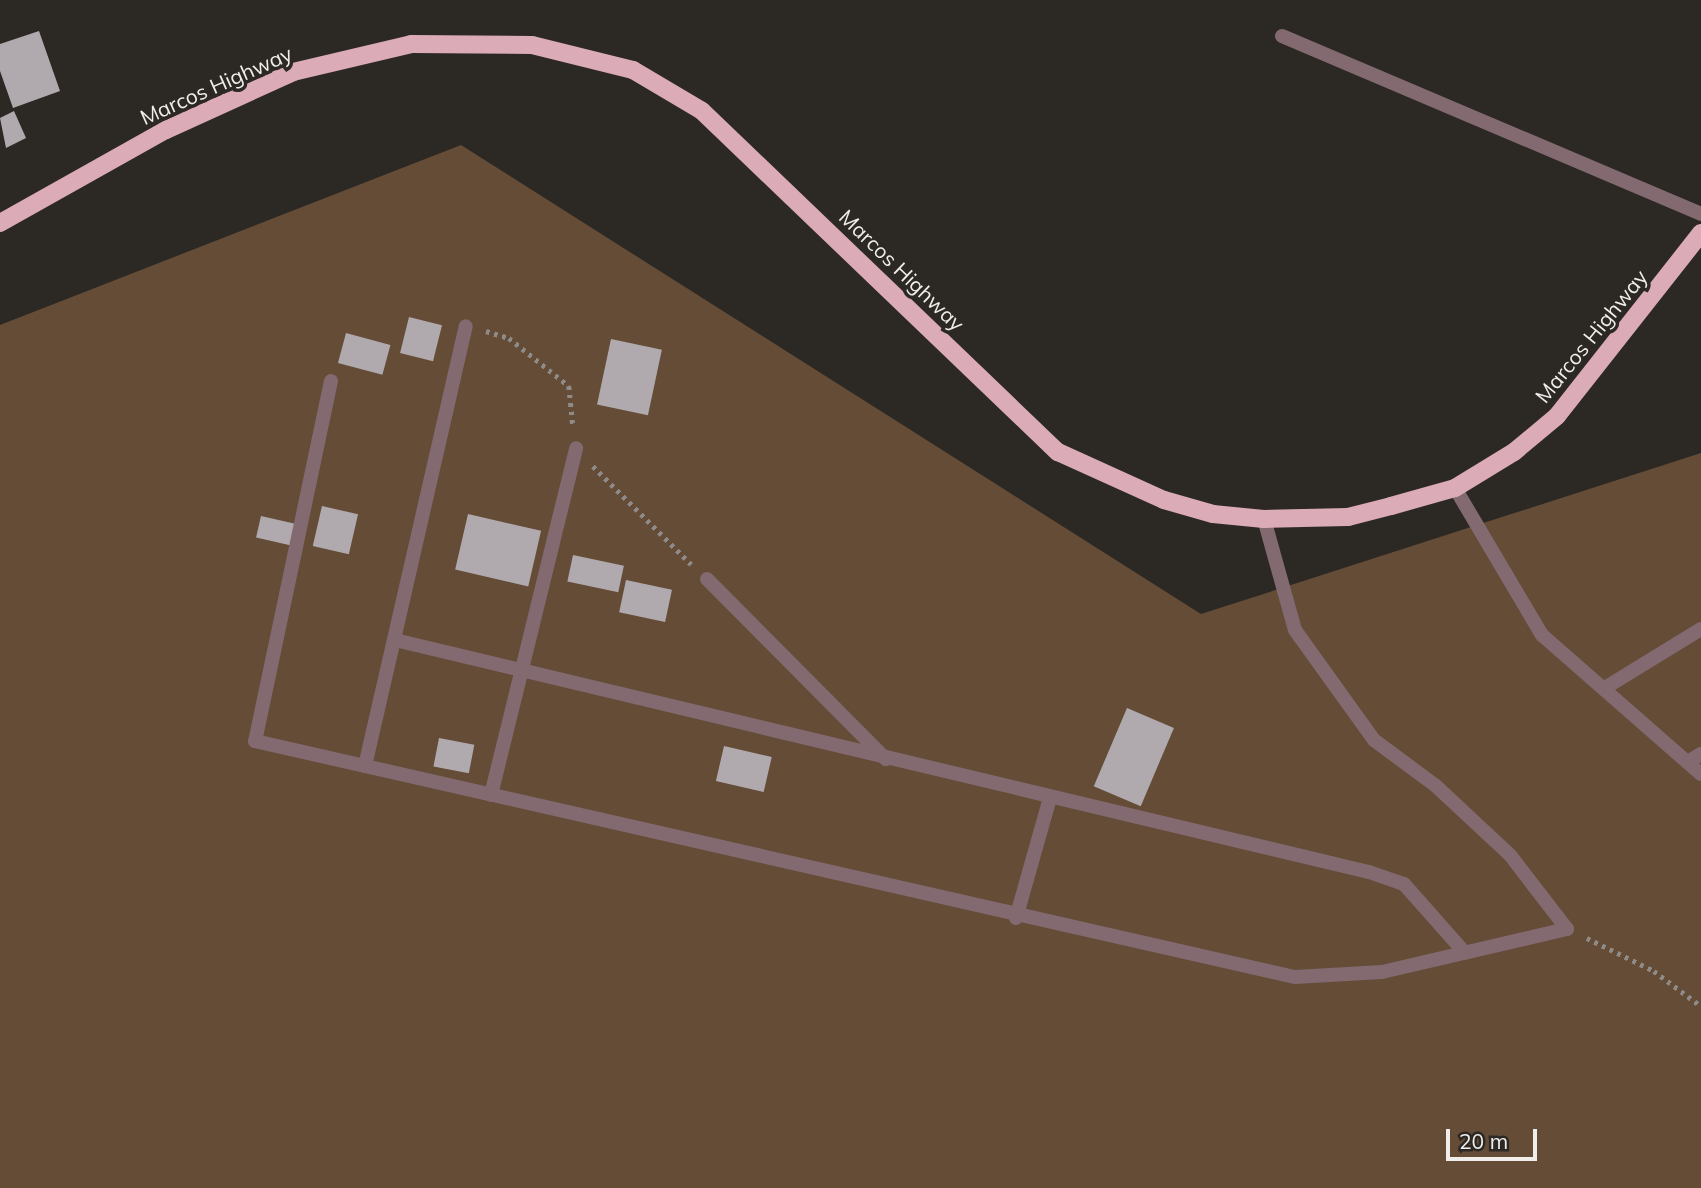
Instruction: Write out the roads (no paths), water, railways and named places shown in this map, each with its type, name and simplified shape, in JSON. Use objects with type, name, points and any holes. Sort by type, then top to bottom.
[{"type":"main road","name":"Marcos Highway","points":[[0,223],[166,130],[293,72],[411,44],[532,45],[633,70],[702,111],[1058,452],[1164,500],[1213,514],[1264,519],[1348,517],[1455,488],[1514,452],[1557,416],[1701,233]]},
{"type":"street","points":[[1282,36],[1701,214]]},
{"type":"street","points":[[365,766],[467,326]]},
{"type":"street","points":[[331,382],[255,741],[1016,918],[1295,977],[1382,972],[1567,929],[1510,855],[1367,731],[1295,630],[1264,519]]},
{"type":"street","points":[[491,795],[576,448]]},
{"type":"street","points":[[1455,488],[1542,635],[1695,758],[1701,774]]},
{"type":"street","points":[[707,579],[887,760]]},
{"type":"street","points":[[1608,686],[1701,629]]},
{"type":"street","points":[[395,640],[522,668],[887,760],[1404,884],[1465,953]]},
{"type":"street","points":[[1016,918],[1050,798]]}]
